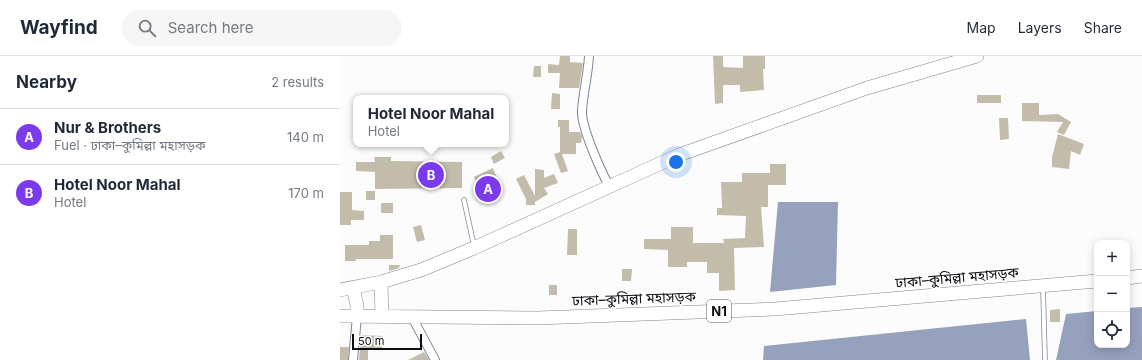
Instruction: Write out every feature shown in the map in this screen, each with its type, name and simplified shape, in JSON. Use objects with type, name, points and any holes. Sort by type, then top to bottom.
[{"type":"highway","points":[[356,316],[356,305],[346,289],[382,282],[421,270],[474,248],[679,155],[852,93],[977,56]]},
{"type":"highway","points":[[1130,278],[1142,276]]},
{"type":"highway","name":"ঢাকা–কুমিল্লা মহাসড়ক","points":[[340,316],[538,318],[775,309],[1094,281]]},
{"type":"highway","points":[[382,282],[382,316]]},
{"type":"street","points":[[589,56],[588,78],[582,113],[593,152],[609,186]]},
{"type":"street","points":[[353,360],[356,316]]},
{"type":"street","points":[[412,316],[435,360]]},
{"type":"lane","points":[[464,200],[474,248]]},
{"type":"lane","points":[[1043,286],[1045,360]]},
{"type":"water","points":[[778,202],[838,202],[836,285],[770,292]]},
{"type":"water","points":[[1142,307],[1142,360],[1056,360],[1066,314],[1094,311],[1094,348],[1130,348],[1130,308]]},
{"type":"water","points":[[1026,319],[1030,360],[763,360],[764,346]]},
{"type":"building","points":[[560,56],[570,56],[570,62],[583,63],[579,88],[559,88],[560,73],[548,73],[548,64],[559,65]]},
{"type":"building","points":[[713,56],[723,56],[723,67],[743,68],[743,56],[765,56],[765,69],[763,69],[764,90],[740,92],[740,85],[723,85],[723,103],[715,104]]},
{"type":"building","points":[[534,66],[541,66],[541,77],[533,77]]},
{"type":"building","points":[[552,93],[560,94],[560,109],[551,109]]},
{"type":"building","points":[[977,95],[1001,95],[1001,103],[977,103]]},
{"type":"building","points":[[1022,103],[1039,103],[1039,115],[1058,114],[1071,122],[1064,135],[1057,132],[1063,122],[1022,121]]},
{"type":"building","points":[[999,118],[1008,118],[1009,139],[1000,140]]},
{"type":"building","points":[[558,120],[569,120],[569,132],[580,132],[582,136],[581,143],[576,143],[576,154],[562,154],[568,171],[561,173],[554,154],[560,152],[560,127],[558,127]]},
{"type":"building","points":[[1058,134],[1084,144],[1080,155],[1071,151],[1069,169],[1052,167],[1052,157]]},
{"type":"building","points":[[501,151],[505,158],[494,164],[491,157]]},
{"type":"building","points":[[374,157],[391,157],[391,161],[462,162],[462,188],[375,189],[375,172],[356,171],[356,162],[375,162]]},
{"type":"building","points":[[770,164],[786,164],[786,185],[768,185],[768,207],[761,207],[764,247],[734,248],[735,290],[719,291],[719,273],[707,273],[707,262],[687,262],[687,267],[668,267],[668,250],[644,249],[644,239],[671,239],[671,227],[693,227],[693,243],[724,243],[723,239],[745,238],[746,216],[717,215],[717,208],[722,208],[721,182],[742,182],[742,173],[770,173]]},
{"type":"building","points":[[493,168],[496,176],[490,179],[498,195],[488,200],[480,183],[477,184],[474,177]]},
{"type":"building","points":[[535,169],[544,170],[544,178],[554,174],[558,183],[544,188],[548,194],[535,202],[535,205],[526,205],[526,199],[516,179],[524,175],[535,196]]},
{"type":"building","points":[[366,191],[375,191],[375,200],[366,200]]},
{"type":"building","points":[[340,192],[352,192],[352,210],[364,211],[364,220],[351,220],[351,225],[340,225]]},
{"type":"building","points":[[381,203],[393,203],[393,213],[381,213]]},
{"type":"building","points":[[421,225],[425,240],[417,242],[413,227]]},
{"type":"building","points":[[568,229],[577,229],[577,255],[567,255]]},
{"type":"building","points":[[380,235],[393,235],[393,259],[356,259],[356,261],[345,261],[345,245],[369,245],[369,241],[380,241]]},
{"type":"building","points":[[389,265],[400,265],[399,268],[389,271]]},
{"type":"building","points":[[622,269],[632,269],[631,281],[622,281]]},
{"type":"building","points":[[549,285],[557,285],[557,295],[549,295]]},
{"type":"building","points":[[1060,309],[1060,322],[1050,322],[1050,310]]},
{"type":"building","points":[[361,335],[383,336],[382,349],[368,349],[368,360],[359,360]]},
{"type":"building","points":[[340,347],[349,347],[348,360],[340,360]]},
{"type":"building","points":[[424,352],[429,360],[408,360]]},
{"type":"place","name":"Hotel Noor Mahal","points":[[431,175]]},
{"type":"place","name":"Nur & Brothers","points":[[488,189]]}]
